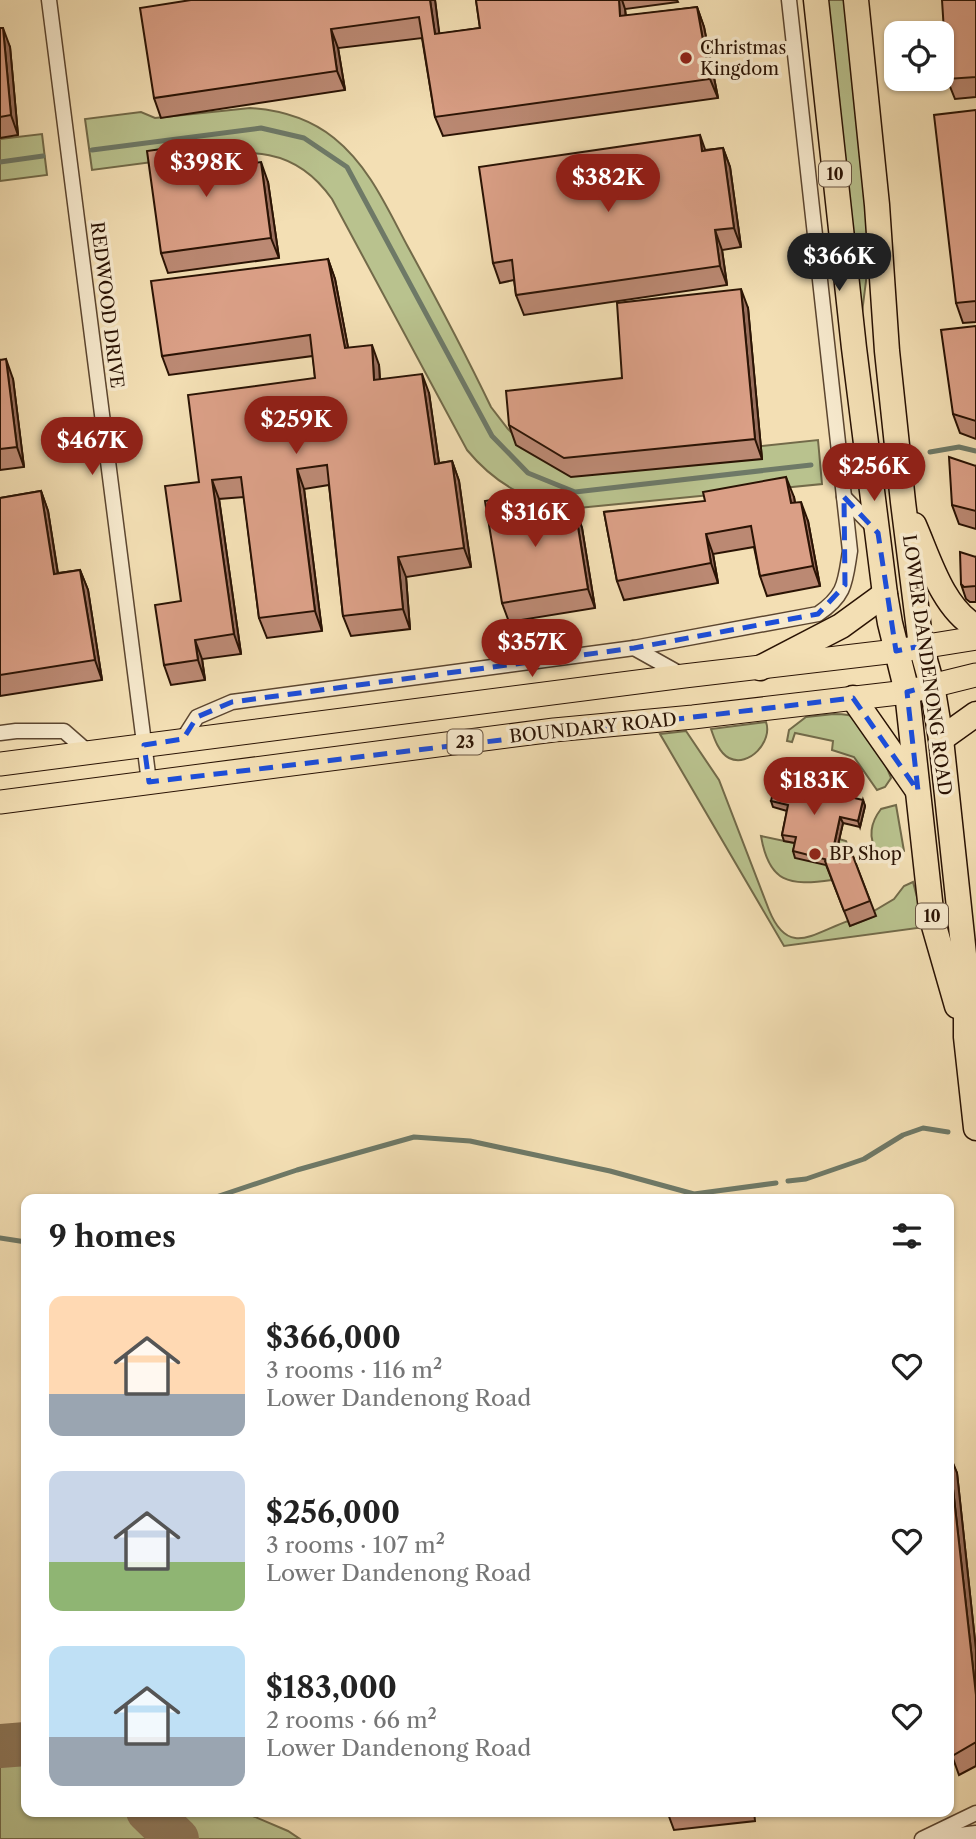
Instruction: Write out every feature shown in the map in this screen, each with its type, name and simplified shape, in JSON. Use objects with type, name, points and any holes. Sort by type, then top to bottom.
[{"type":"highway","name":"LOWER DANDENONG ROAD","points":[[817,0],[854,348],[885,594],[906,692],[932,919],[966,1037]]},
{"type":"highway","name":"LOWER DANDENONG ROAD","points":[[856,0],[877,205],[887,351],[904,502],[921,646],[932,685],[941,739],[966,973],[966,1037],[976,1128]]},
{"type":"highway","points":[[904,502],[942,588],[956,610],[976,626]]},
{"type":"highway","points":[[760,668],[841,626],[885,594]]},
{"type":"highway","points":[[853,698],[918,792]]},
{"type":"highway","points":[[941,739],[976,714]]},
{"type":"main road","name":"23","points":[[0,764],[896,651],[976,638]]},
{"type":"main road","name":"BOUNDARY ROAD","points":[[0,802],[554,730],[906,692],[976,675]]},
{"type":"street","name":"REDWOOD DRIVE","points":[[49,0],[149,782]]},
{"type":"street","points":[[183,739],[197,717],[232,702],[634,648],[818,614],[835,602],[845,585],[849,551],[789,0]]},
{"type":"street","name":"LOWER DANDENONG ROAD","points":[[844,497],[878,533]]},
{"type":"street","points":[[634,648],[684,676]]},
{"type":"street","points":[[0,733],[64,732],[88,752]]},
{"type":"street","points":[[924,1839],[976,1814]]},
{"type":"street","points":[[924,1839],[976,1833]]},
{"type":"highlighted area","points":[[844,497],[878,533],[896,651],[921,646],[932,685],[907,692],[918,791],[853,698],[149,782],[144,745],[183,739],[197,717],[232,702],[634,648],[818,614],[845,585]]},
{"type":"green space","points":[[822,0],[847,0],[868,228],[862,313]]},
{"type":"green space","points":[[250,108],[284,113],[305,120],[334,138],[357,161],[385,203],[491,407],[527,447],[605,463],[818,440],[822,484],[578,508],[530,498],[503,483],[467,450],[332,199],[317,181],[300,168],[265,154],[226,153],[92,170],[85,119],[141,112],[155,118]]},
{"type":"green space","points":[[42,134],[47,175],[0,181],[0,139]]},
{"type":"green space","points":[[834,714],[854,717],[866,730],[891,778],[885,787],[877,790],[854,757],[832,750],[833,741],[795,733],[792,742],[787,741],[789,730],[806,717]]},
{"type":"green space","points":[[766,722],[766,737],[758,751],[737,760],[722,753],[711,729]]},
{"type":"green space","points":[[686,731],[719,780],[769,910],[776,925],[784,933],[793,938],[802,938],[848,921],[850,926],[875,916],[874,911],[894,899],[904,886],[913,882],[925,927],[784,946],[660,734]]},
{"type":"green space","points":[[896,805],[904,851],[890,858],[878,852],[871,836],[875,819],[881,809]]},
{"type":"green space","points":[[761,836],[836,852],[839,839],[846,841],[856,866],[831,876],[832,880],[804,882],[783,878],[769,864]]},
{"type":"green space","points":[[21,1758],[21,1817],[135,1817],[162,1839],[0,1839],[0,1759]]},
{"type":"green space","points":[[172,1817],[255,1817],[300,1839],[193,1839]]},
{"type":"building","points":[[191,0],[430,0],[435,34],[480,28],[476,0],[619,0],[620,16],[697,7],[710,79],[435,117],[419,17],[331,29],[337,71],[154,98],[140,8]]},
{"type":"building","points":[[942,0],[976,0],[976,77],[954,79],[954,21],[943,21]]},
{"type":"building","points":[[0,28],[3,28],[11,115],[0,117]]},
{"type":"building","points":[[976,110],[976,301],[956,303],[934,115]]},
{"type":"building","points":[[700,135],[702,151],[723,148],[734,228],[715,230],[720,266],[516,295],[512,260],[493,263],[479,167]]},
{"type":"building","points":[[219,141],[222,167],[261,162],[271,238],[161,253],[147,151]]},
{"type":"building","points":[[328,259],[345,348],[372,345],[374,380],[422,374],[435,464],[452,461],[464,548],[398,557],[403,609],[343,616],[327,465],[297,469],[315,611],[259,618],[241,477],[212,480],[234,634],[195,640],[198,660],[164,665],[155,605],[181,601],[165,486],[199,482],[188,395],[315,378],[310,335],[162,356],[151,281]]},
{"type":"building","points":[[741,289],[755,439],[564,458],[509,425],[506,391],[622,378],[617,303]]},
{"type":"building","points":[[976,326],[976,421],[953,414],[941,330]]},
{"type":"building","points":[[6,359],[17,447],[0,449],[0,360]]},
{"type":"building","points":[[949,457],[976,466],[976,511],[952,505]]},
{"type":"building","points":[[786,477],[791,503],[801,502],[813,566],[760,576],[751,526],[706,534],[711,563],[617,581],[604,512],[705,501],[703,492]]},
{"type":"building","points":[[41,491],[54,574],[80,570],[95,660],[0,675],[0,498]]},
{"type":"building","points":[[533,493],[537,514],[575,508],[588,589],[502,603],[485,501]]},
{"type":"building","points":[[960,552],[976,557],[976,586],[964,587],[961,584]]},
{"type":"building","points":[[776,780],[863,800],[858,821],[840,817],[831,859],[793,851],[796,837],[782,835],[788,805],[771,801]]},
{"type":"building","points":[[851,851],[870,901],[844,911],[825,861]]},
{"type":"building","points":[[954,1498],[976,1695],[976,1742],[954,1755]]},
{"type":"waterway","points":[[92,150],[261,128],[304,138],[347,167],[492,436],[528,473],[575,492],[811,465]]},
{"type":"waterway","points":[[0,162],[43,156]]},
{"type":"waterway","points":[[930,452],[959,447],[976,451]]},
{"type":"waterway","points":[[788,1181],[806,1179],[864,1159],[903,1135],[923,1128],[948,1132]]},
{"type":"waterway","points":[[225,1194],[297,1170],[414,1137],[470,1141],[610,1171],[694,1194]]},
{"type":"waterway","points":[[694,1194],[776,1183]]},
{"type":"waterway","points":[[0,1238],[21,1241]]},
{"type":"taxiway","points":[[0,1746],[21,1744]]},
{"type":"taxiway","points":[[154,1817],[177,1839]]},
{"type":"place","name":"Christmas Kingdom","points":[[686,58]]},
{"type":"place","name":"BP Shop","points":[[815,854]]}]
